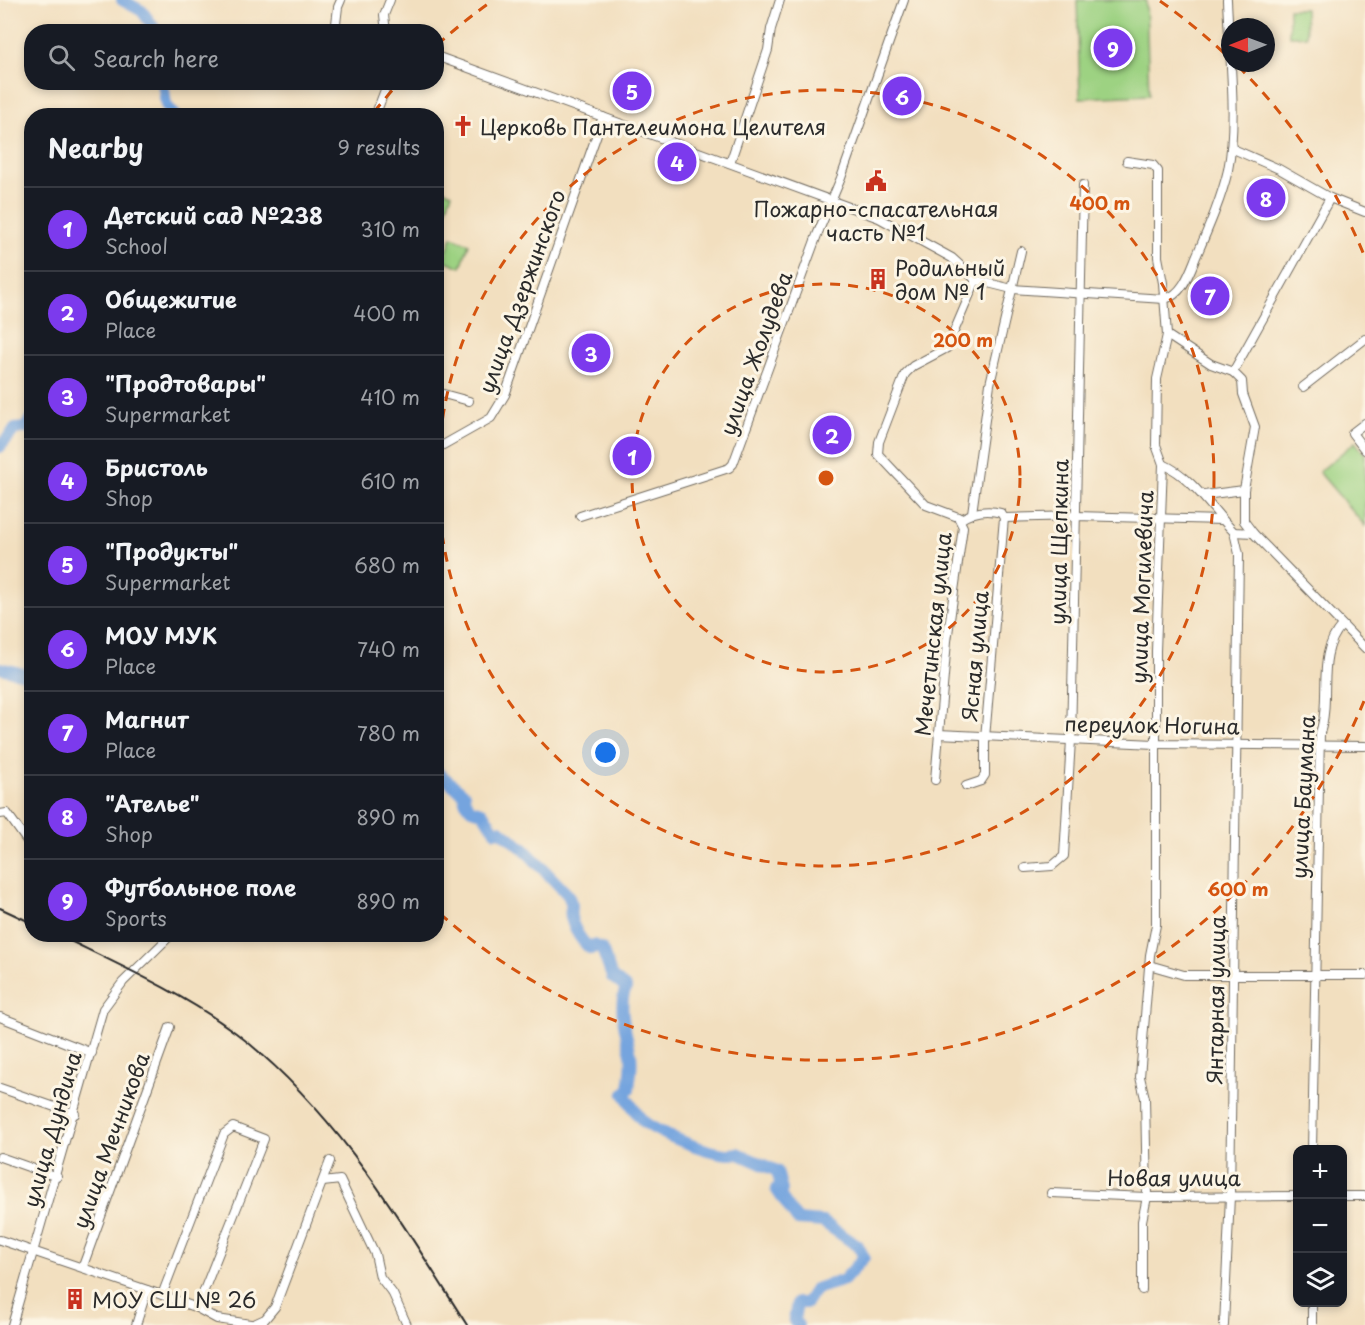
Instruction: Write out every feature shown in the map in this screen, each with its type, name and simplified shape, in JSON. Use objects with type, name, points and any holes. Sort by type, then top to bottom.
[{"type":"street","points":[[336,24],[341,0]]},
{"type":"street","points":[[385,24],[384,15],[390,0]]},
{"type":"street","points":[[730,163],[768,50],[771,29],[780,0]]},
{"type":"street","name":"улица Жолудева","points":[[580,516],[732,467],[904,0]]},
{"type":"street","points":[[444,59],[879,218],[952,258],[976,280],[1012,289],[1164,299],[1176,294],[1193,264],[1221,191],[1231,148],[1227,0]]},
{"type":"street","points":[[378,108],[385,90]]},
{"type":"street","name":"улица Дзержинского","points":[[444,444],[491,418],[505,394],[603,117]]},
{"type":"street","points":[[1231,148],[1279,169],[1330,198],[1365,212]]},
{"type":"street","name":"улица Могилевича","points":[[1127,161],[1153,165],[1158,171],[1158,257],[1167,335],[1157,379],[1156,445],[1163,464],[1155,744],[1156,925],[1149,966],[1140,1077],[1145,1098],[1147,1197],[1142,1231],[1142,1290]]},
{"type":"street","name":"улица Щепкина","points":[[1025,868],[1052,866],[1064,856],[1071,740],[1083,186]]},
{"type":"street","points":[[1233,372],[1330,198]]},
{"type":"street","points":[[972,513],[990,384],[1021,251]]},
{"type":"street","name":"Мечетинская улица","points":[[935,780],[947,640],[964,535],[960,520],[955,515],[935,510],[917,497],[878,454],[879,442],[905,374],[913,366],[947,348],[976,280]]},
{"type":"street","points":[[1167,335],[1211,364],[1233,372],[1242,381],[1243,394],[1255,427],[1244,490],[1244,521],[1365,648]]},
{"type":"street","points":[[1303,387],[1365,339]]},
{"type":"street","points":[[444,394],[469,401]]},
{"type":"street","points":[[1365,423],[1352,433],[1365,450]]},
{"type":"street","points":[[1163,464],[1180,474],[1204,495],[1234,532],[1253,533]]},
{"type":"street","points":[[1204,495],[1244,490]]},
{"type":"street","points":[[960,520],[972,513],[993,511],[1001,513],[1004,518],[1076,516],[1222,520]]},
{"type":"street","name":"Ясная улица","points":[[966,786],[981,781],[985,775],[985,738],[1004,518]]},
{"type":"street","name":"Янтарная улица","points":[[1224,1325],[1230,1196],[1238,744],[1239,554],[1234,532]]},
{"type":"street","name":"улица Баумана","points":[[1312,1145],[1320,745],[1329,644],[1342,625]]},
{"type":"street","name":"переулок Ногина","points":[[938,734],[985,738],[1155,744],[1365,746]]},
{"type":"street","points":[[0,814],[7,813],[24,837]]},
{"type":"street","name":"улица Дундича","points":[[12,1325],[57,1177],[104,1009],[123,982],[163,942]]},
{"type":"street","points":[[1149,966],[1184,975],[1365,975]]},
{"type":"street","points":[[0,1017],[92,1053]]},
{"type":"street","name":"улица Мечникова","points":[[83,1266],[170,1027]]},
{"type":"street","points":[[0,1088],[75,1114]]},
{"type":"street","points":[[162,1295],[224,1134],[233,1127],[264,1139],[197,1308]]},
{"type":"street","points":[[0,1157],[57,1177]]},
{"type":"street","points":[[0,1240],[83,1266],[197,1308],[216,1319],[254,1325],[265,1319],[275,1307],[330,1161]]},
{"type":"street","points":[[323,1182],[329,1179],[340,1180],[375,1254],[380,1277],[393,1294],[407,1325]]},
{"type":"street","name":"Новая улица","points":[[1051,1193],[1147,1197],[1293,1196]]},
{"type":"street","points":[[1347,1196],[1365,1196]]},
{"type":"street","points":[[136,1325],[147,1290]]},
{"type":"street","points":[[1312,1307],[1312,1325]]},
{"type":"green space","points":[[1077,0],[1146,0],[1149,95],[1080,98]]},
{"type":"green space","points":[[1289,9],[1305,9],[1306,36],[1289,36]]},
{"type":"green space","points":[[444,190],[452,193],[444,215]]},
{"type":"green space","points":[[452,237],[469,244],[461,267],[444,260]]},
{"type":"green space","points":[[1355,442],[1365,454],[1365,526],[1319,472]]},
{"type":"waterway","points":[[122,0],[142,11],[151,24]]},
{"type":"waterway","points":[[164,90],[168,108]]},
{"type":"waterway","points":[[0,447],[15,429],[24,428]]},
{"type":"waterway","points":[[0,668],[24,674]]},
{"type":"waterway","points":[[444,778],[464,794],[465,801],[471,809],[482,812],[496,832],[500,830],[525,850],[568,895],[572,905],[572,923],[579,935],[591,949],[593,945],[602,949],[612,977],[626,988],[622,1004],[632,1063],[629,1089],[624,1094],[640,1118],[661,1132],[689,1144],[717,1152],[737,1153],[777,1171],[782,1190],[776,1189],[797,1220],[823,1222],[858,1246],[864,1257],[844,1280],[815,1289],[806,1303],[797,1303],[794,1321],[798,1325]]},
{"type":"railway","points":[[0,908],[24,919]]},
{"type":"railway","points":[[72,942],[193,1004],[236,1033],[272,1063],[305,1096],[364,1168],[467,1325]]},
{"type":"place","name":"Футбольное поле","points":[[1113,48]]},
{"type":"place","name":"\"Продукты\"","points":[[632,91]]},
{"type":"place","name":"МОУ МУК","points":[[902,96]]},
{"type":"place","name":"Церковь Пантелеимона Целителя","points":[[463,126]]},
{"type":"place","name":"Бристоль","points":[[677,162]]},
{"type":"place","name":"Пожарно-спасательная часть №1","points":[[876,181]]},
{"type":"place","name":"\"Ателье\"","points":[[1266,198]]},
{"type":"place","name":"Родильный дом № 1","points":[[878,279]]},
{"type":"place","name":"Магнит","points":[[1210,296]]},
{"type":"place","name":"\"Продтовары\"","points":[[591,353]]},
{"type":"place","name":"Общежитие","points":[[832,435]]},
{"type":"place","name":"Детский сад №238","points":[[632,456]]},
{"type":"place","name":"МОУ СШ № 26","points":[[75,1299]]}]
